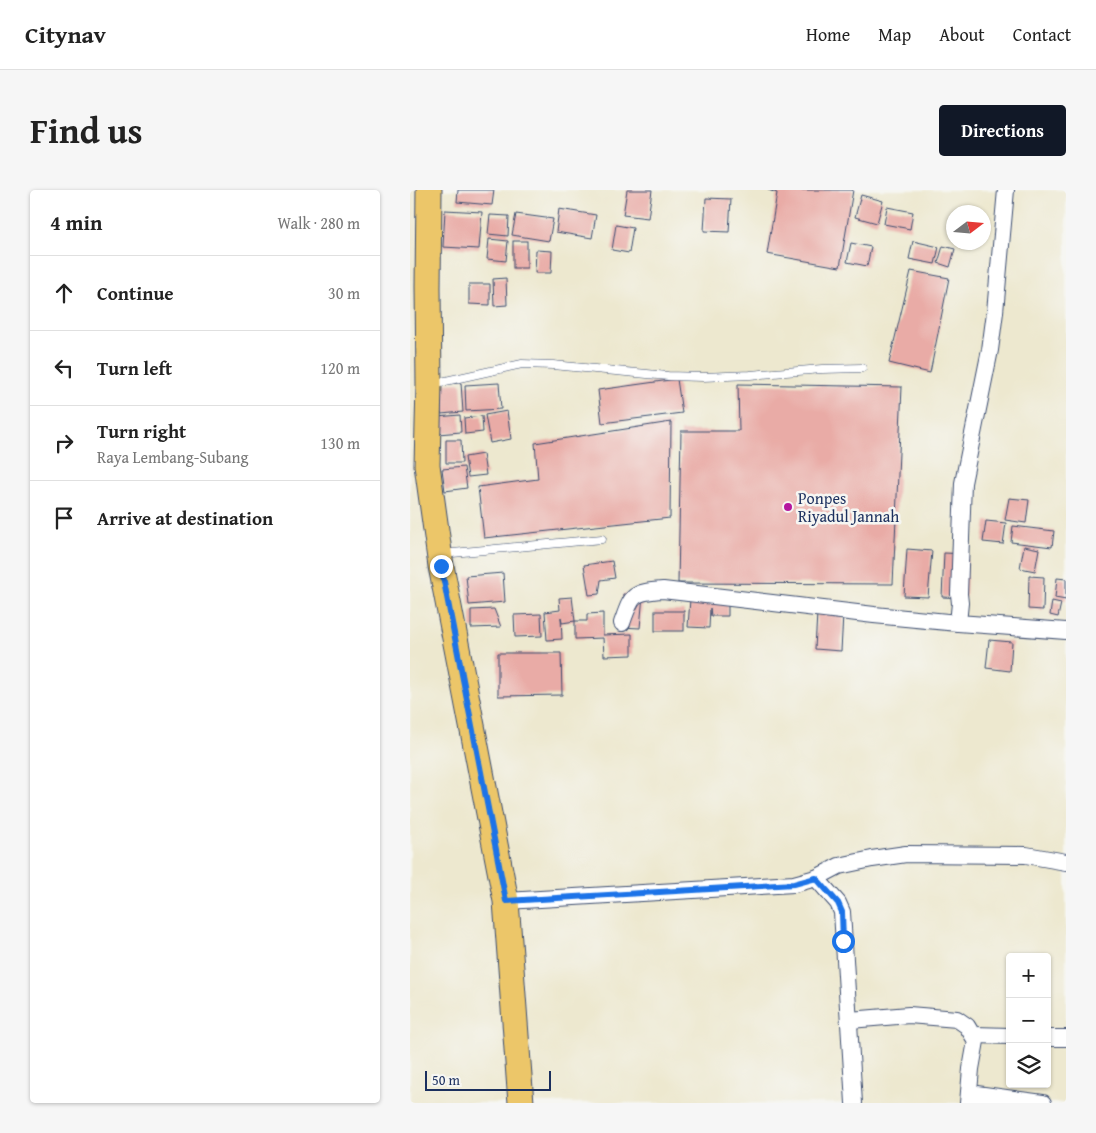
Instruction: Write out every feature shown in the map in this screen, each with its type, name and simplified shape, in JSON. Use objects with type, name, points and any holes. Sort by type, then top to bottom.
[{"type":"main road","points":[[429,190],[428,287],[423,404],[427,465],[440,554],[506,901],[521,1103]]},
{"type":"main road","points":[[410,446],[427,465]]},
{"type":"street","points":[[958,623],[964,482],[996,312],[1006,190]]},
{"type":"street","points":[[622,623],[630,600],[646,592],[663,590],[874,615],[1066,631]]},
{"type":"street","points":[[506,901],[784,884],[816,878],[839,866],[906,854],[1026,855],[1066,862]]},
{"type":"street","points":[[816,878],[838,903],[842,912],[854,1103]]},
{"type":"street","points":[[850,1020],[909,1015],[957,1019],[967,1026],[974,1035],[976,1047],[971,1069],[969,1098],[1043,1103]]},
{"type":"street","points":[[974,1035],[1006,1036]]},
{"type":"street","points":[[1051,1038],[1066,1038]]},
{"type":"lane","points":[[423,404],[522,364],[668,376],[703,377],[862,368]]},
{"type":"lane","points":[[440,554],[602,539]]},
{"type":"building","points":[[458,190],[494,190],[492,205],[457,202]]},
{"type":"building","points":[[627,190],[652,190],[648,218],[623,215]]},
{"type":"building","points":[[768,190],[853,190],[840,267],[767,254],[777,193]]},
{"type":"building","points":[[861,195],[883,201],[877,223],[855,217]]},
{"type":"building","points":[[706,198],[731,199],[729,232],[704,231]]},
{"type":"building","points":[[887,207],[913,212],[910,229],[884,224]]},
{"type":"building","points":[[559,209],[596,215],[592,238],[556,232]]},
{"type":"building","points":[[445,210],[482,212],[479,249],[443,247]]},
{"type":"building","points":[[516,214],[553,219],[549,241],[512,235]]},
{"type":"building","points":[[490,215],[509,216],[508,236],[488,234]]},
{"type":"building","points":[[616,225],[633,228],[629,253],[612,250]]},
{"type":"building","points":[[489,239],[508,241],[506,261],[487,259]]},
{"type":"building","points":[[513,241],[527,241],[527,268],[513,268]]},
{"type":"building","points":[[913,241],[939,247],[935,264],[909,259]]},
{"type":"building","points":[[851,243],[871,247],[867,266],[847,262]]},
{"type":"building","points":[[943,246],[946,247],[946,250],[955,250],[950,267],[938,263]]},
{"type":"building","points":[[536,250],[552,251],[551,273],[535,273]]},
{"type":"building","points":[[911,271],[949,278],[930,373],[889,363]]},
{"type":"building","points":[[506,278],[507,305],[494,306],[493,279]]},
{"type":"building","points":[[469,284],[490,284],[490,305],[469,304]]},
{"type":"building","points":[[677,379],[682,413],[602,423],[598,390]]},
{"type":"building","points":[[461,383],[463,412],[441,414],[439,384]]},
{"type":"building","points":[[499,383],[501,409],[466,411],[465,385]]},
{"type":"building","name":"Ponpes Riyadul Jannah","points":[[738,384],[902,387],[893,584],[678,583],[681,431],[739,431]]},
{"type":"building","points":[[507,411],[511,439],[490,443],[485,415]]},
{"type":"building","points":[[460,415],[461,432],[438,434],[437,417]]},
{"type":"building","points":[[482,416],[483,432],[465,434],[464,418]]},
{"type":"building","points":[[671,422],[670,518],[484,538],[478,487],[538,479],[535,443]]},
{"type":"building","points":[[446,440],[461,440],[462,463],[446,463]]},
{"type":"building","points":[[483,454],[486,475],[468,477],[465,457]]},
{"type":"building","points":[[464,467],[467,488],[445,491],[442,469]]},
{"type":"building","points":[[1009,498],[1029,500],[1026,523],[1005,520]]},
{"type":"building","points":[[986,521],[1006,523],[1003,544],[983,542]]},
{"type":"building","points":[[1013,526],[1054,531],[1052,547],[1011,542]]},
{"type":"building","points":[[1024,546],[1039,549],[1035,571],[1020,568]]},
{"type":"building","points":[[907,549],[932,551],[928,597],[904,596]]},
{"type":"building","points":[[944,553],[967,554],[966,598],[942,597]]},
{"type":"building","points":[[612,561],[615,578],[601,580],[599,594],[589,595],[584,565]]},
{"type":"building","points":[[503,573],[505,602],[469,605],[466,576]]},
{"type":"building","points":[[1029,576],[1044,577],[1043,610],[1028,609]]},
{"type":"building","points":[[1057,578],[1066,579],[1066,600],[1055,598]]},
{"type":"building","points":[[623,594],[643,595],[640,628],[620,627]]},
{"type":"building","points":[[572,597],[575,621],[562,623],[561,617],[562,639],[547,640],[545,612],[560,610],[559,598]]},
{"type":"building","points":[[690,599],[728,603],[728,616],[711,616],[710,608],[709,628],[688,627]]},
{"type":"building","points":[[1052,601],[1061,603],[1058,617],[1050,615]]},
{"type":"building","points":[[494,609],[501,627],[471,628],[471,610]]},
{"type":"building","points":[[655,611],[684,611],[684,631],[655,631]]},
{"type":"building","points":[[603,613],[603,635],[632,634],[632,655],[604,656],[603,638],[575,639],[575,621],[587,621],[587,614]]},
{"type":"building","points":[[817,613],[843,615],[841,651],[815,649]]},
{"type":"building","points":[[541,614],[542,636],[515,637],[514,615]]},
{"type":"building","points":[[989,640],[1012,642],[1010,671],[986,668]]},
{"type":"building","points":[[498,653],[561,653],[562,695],[498,696]]},
{"type":"place","name":"Ponpes Riyadul Jannah","points":[[788,507]]},
{"type":"route","points":[[441,566],[506,901],[794,884],[816,878],[838,903],[842,912],[843,941]]}]
